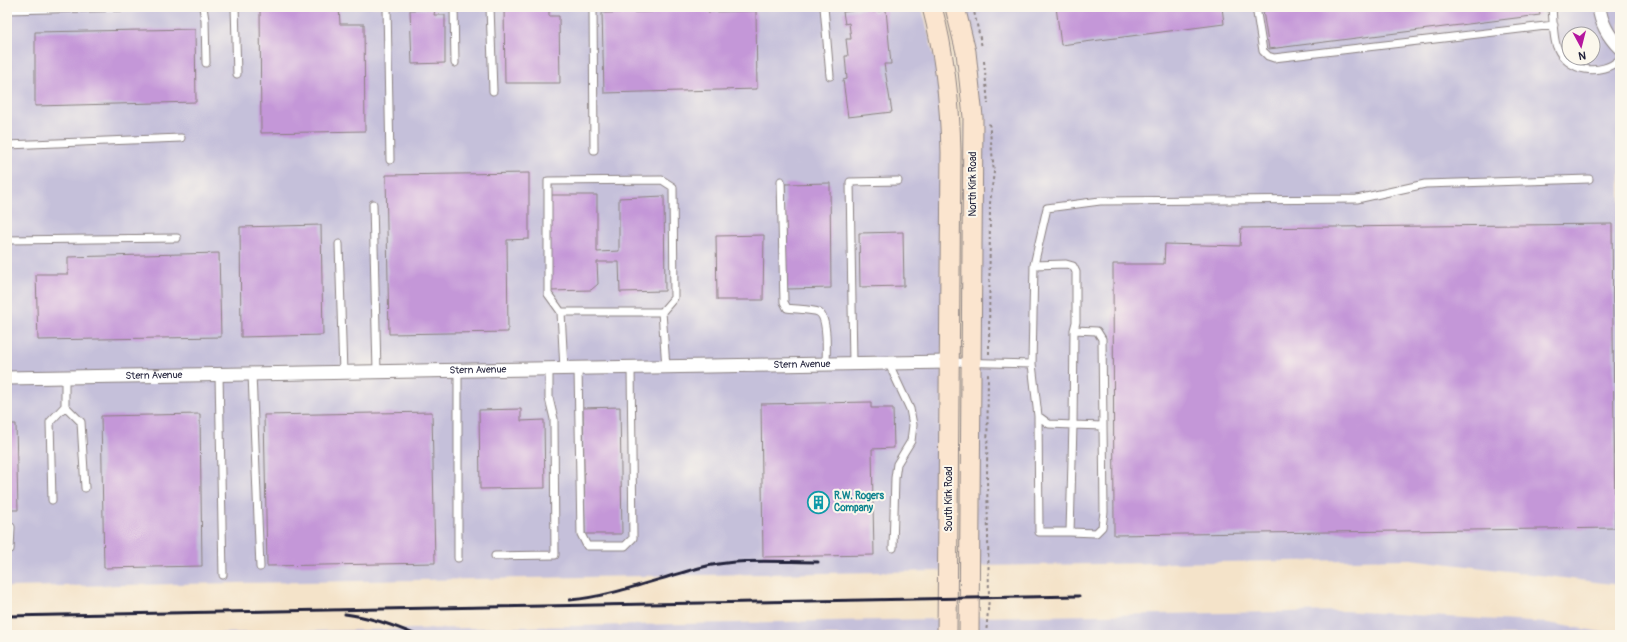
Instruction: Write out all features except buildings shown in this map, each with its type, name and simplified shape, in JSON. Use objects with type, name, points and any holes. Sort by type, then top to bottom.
[{"type":"main road","points":[[932,7],[943,55],[948,90],[950,120],[950,362]]},
{"type":"main road","name":"North Kirk Road","points":[[955,7],[966,52],[973,117],[972,363]]},
{"type":"main road","name":"South Kirk Road","points":[[947,635],[950,362]]},
{"type":"main road","name":"South Kirk Road","points":[[969,635],[972,363]]},
{"type":"street","points":[[1599,7],[1600,17],[1608,35],[1620,48]]},
{"type":"street","name":"Stern Avenue","points":[[7,378],[950,362]]},
{"type":"lane","points":[[7,10],[128,7]]},
{"type":"lane","points":[[203,7],[205,20],[206,62]]},
{"type":"lane","points":[[235,7],[237,74]]},
{"type":"lane","points":[[387,7],[390,160]]},
{"type":"lane","points":[[454,7],[455,63]]},
{"type":"lane","points":[[490,7],[493,91]]},
{"type":"lane","points":[[593,7],[594,150]]},
{"type":"lane","points":[[824,7],[830,76]]},
{"type":"lane","points":[[1256,7],[1263,50],[1268,56],[1274,58],[1554,25]]},
{"type":"lane","points":[[1552,7],[1556,47],[1570,64],[1589,70],[1602,69],[1614,64],[1620,59]]},
{"type":"lane","points":[[7,146],[181,138]]},
{"type":"lane","points":[[1074,330],[1097,331],[1102,339],[1104,512],[1102,527],[1096,533],[1039,532],[1038,416],[1032,364],[1034,265],[1047,208],[1100,200],[1357,198],[1425,184],[1589,179]]},
{"type":"lane","points":[[564,369],[561,312],[548,294],[548,181],[662,180],[673,187],[674,298],[662,312],[666,367]]},
{"type":"lane","points":[[781,181],[784,302],[787,308],[818,312],[824,317],[826,329],[826,365]]},
{"type":"lane","points":[[852,364],[850,182],[898,181]]},
{"type":"lane","points":[[373,204],[377,372]]},
{"type":"lane","points":[[7,240],[177,238]]},
{"type":"lane","points":[[339,244],[343,373]]},
{"type":"lane","points":[[1034,265],[1066,264],[1072,266],[1076,272],[1076,322],[1074,330],[1074,425],[1070,532]]},
{"type":"lane","points":[[561,312],[662,312]]},
{"type":"lane","points":[[950,362],[1032,364]]},
{"type":"lane","points":[[890,364],[910,409],[913,425],[911,441],[897,464],[893,548]]},
{"type":"lane","points":[[578,369],[581,534],[587,546],[625,546],[633,538],[631,368]]},
{"type":"lane","points":[[495,556],[556,555],[554,419],[549,398],[549,369]]},
{"type":"lane","points":[[458,371],[458,558]]},
{"type":"lane","points":[[252,374],[260,567]]},
{"type":"lane","points":[[220,375],[223,576]]},
{"type":"lane","points":[[52,500],[50,422],[65,406],[65,377]]},
{"type":"lane","points":[[65,406],[81,422],[85,488]]},
{"type":"lane","points":[[1038,416],[1049,424],[1103,426]]},
{"type":"lane","points":[[7,527],[10,527],[10,549],[7,549]]},
{"type":"shaded area","points":[[7,7],[922,7],[940,81],[944,151],[941,571],[7,587]]},
{"type":"shaded area","points":[[962,7],[1620,7],[1620,585],[1411,559],[977,566]]},
{"type":"shaded area","points":[[1345,611],[1548,623],[1620,635],[978,635],[978,617]]},
{"type":"shaded area","points":[[939,619],[939,635],[106,635]]},
{"type":"railway","points":[[570,600],[603,595],[713,565],[758,561],[818,562]]},
{"type":"railway","points":[[7,616],[1079,596]]},
{"type":"railway","points":[[345,614],[381,622],[416,635]]},
{"type":"place","name":"R.W. Rogers Company","points":[[818,502]]}]
